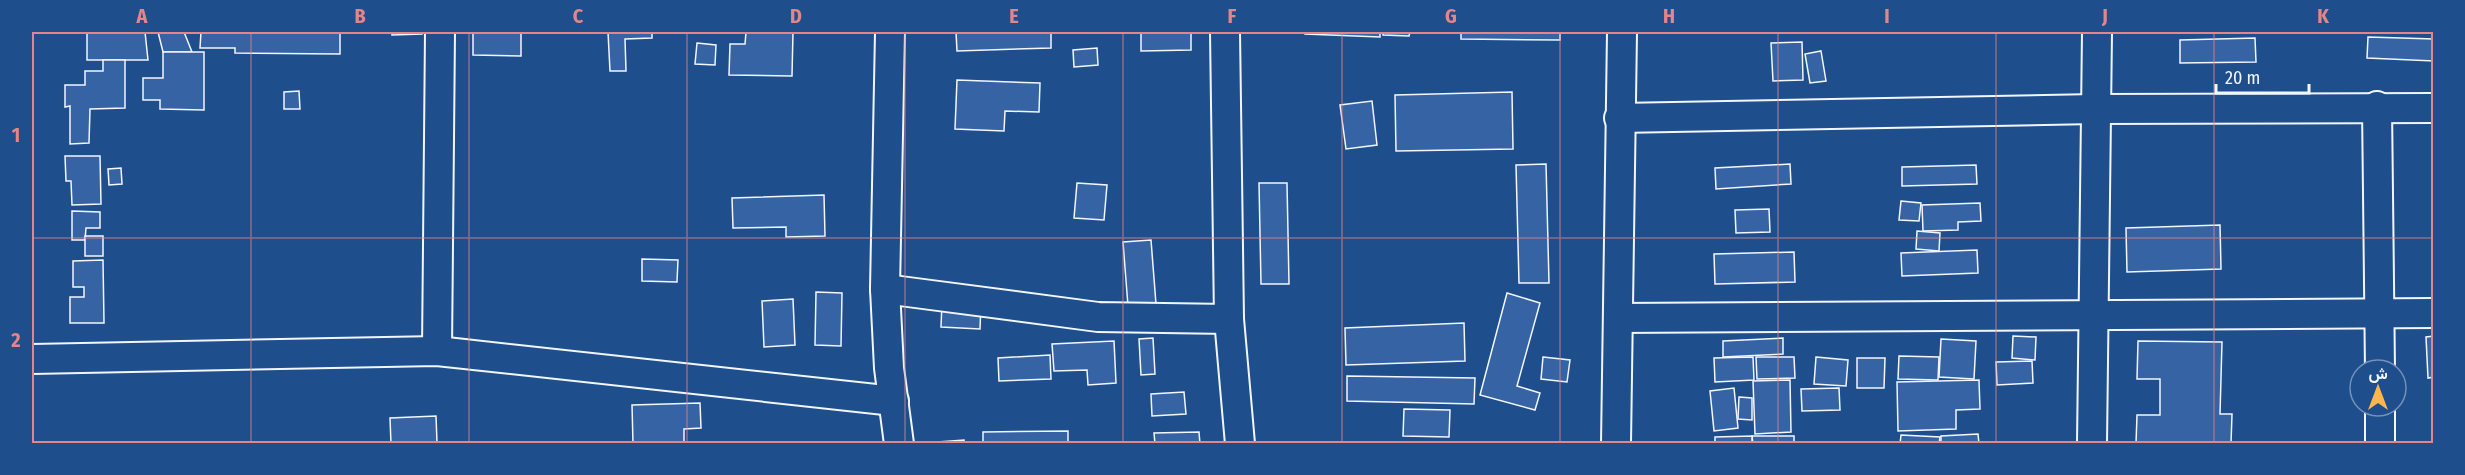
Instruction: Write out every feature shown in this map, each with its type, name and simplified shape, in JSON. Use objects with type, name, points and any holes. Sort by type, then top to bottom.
[{"type":"street","points":[[436,351],[440,32]]},
{"type":"street","points":[[890,32],[885,289],[899,444]]},
{"type":"street","points":[[1224,32],[1229,319],[1240,444]]},
{"type":"street","points":[[1616,444],[1622,32]]},
{"type":"street","points":[[2092,444],[2097,32]]},
{"type":"street","points":[[1619,118],[2095,109],[2377,106],[2433,108]]},
{"type":"street","points":[[2377,106],[2380,358]]},
{"type":"street","points":[[885,289],[1098,317],[1229,319]]},
{"type":"street","points":[[1618,318],[2433,313]]},
{"type":"street","points":[[32,358],[436,351],[894,401]]},
{"type":"street","points":[[2380,418],[2380,444]]},
{"type":"building","points":[[87,32],[145,32],[148,60],[87,60]]},
{"type":"building","points":[[158,32],[184,32],[192,52],[163,52]]},
{"type":"building","points":[[201,32],[340,32],[340,54],[235,53],[235,48],[200,48]]},
{"type":"building","points":[[392,32],[422,32],[422,34],[392,35]]},
{"type":"building","points":[[473,32],[521,32],[521,56],[473,55]]},
{"type":"building","points":[[608,32],[652,32],[652,38],[625,39],[626,71],[610,71]]},
{"type":"building","points":[[746,32],[793,32],[792,76],[729,75],[730,44],[745,44]]},
{"type":"building","points":[[956,32],[1051,32],[1051,48],[957,51]]},
{"type":"building","points":[[1141,32],[1191,32],[1191,50],[1141,51]]},
{"type":"building","points":[[1305,32],[1380,32],[1380,37],[1305,34]]},
{"type":"building","points":[[1383,32],[1410,32],[1409,36],[1383,35]]},
{"type":"building","points":[[1461,32],[1560,32],[1560,40],[1461,39]]},
{"type":"building","points":[[2368,37],[2434,39],[2434,61],[2367,58]]},
{"type":"building","points":[[2255,38],[2256,62],[2180,63],[2180,40]]},
{"type":"building","points":[[1802,42],[1803,80],[1773,81],[1771,43]]},
{"type":"building","points":[[697,43],[716,45],[715,65],[695,64]]},
{"type":"building","points":[[1097,48],[1098,65],[1074,67],[1073,50]]},
{"type":"building","points":[[1821,51],[1826,81],[1810,83],[1805,54]]},
{"type":"building","points":[[163,52],[204,52],[204,110],[160,109],[160,100],[143,100],[143,78],[163,78]]},
{"type":"building","points":[[103,60],[125,60],[125,108],[90,109],[89,143],[70,144],[70,106],[65,107],[65,85],[85,85],[85,71],[103,71]]},
{"type":"building","points":[[957,80],[1040,83],[1039,112],[1005,111],[1004,131],[955,129]]},
{"type":"building","points":[[299,91],[300,109],[284,109],[284,92]]},
{"type":"building","points":[[1512,92],[1513,149],[1396,151],[1395,95]]},
{"type":"building","points":[[1372,101],[1377,145],[1346,149],[1340,105]]},
{"type":"building","points":[[65,156],[100,156],[101,204],[72,205],[71,181],[66,181]]},
{"type":"building","points":[[1546,164],[1549,283],[1519,283],[1516,165]]},
{"type":"building","points":[[1790,164],[1791,184],[1716,189],[1715,168]]},
{"type":"building","points":[[1976,165],[1977,184],[1902,186],[1902,167]]},
{"type":"building","points":[[121,168],[122,184],[109,185],[108,169]]},
{"type":"building","points":[[1077,183],[1107,185],[1104,220],[1074,218]]},
{"type":"building","points":[[1259,183],[1287,183],[1289,284],[1261,284]]},
{"type":"building","points":[[824,195],[825,236],[786,237],[786,227],[733,228],[732,198]]},
{"type":"building","points":[[1901,201],[1921,203],[1919,221],[1899,220]]},
{"type":"building","points":[[1980,203],[1981,221],[1958,222],[1958,230],[1923,231],[1922,205]]},
{"type":"building","points":[[1769,209],[1770,232],[1736,233],[1735,210]]},
{"type":"building","points":[[72,211],[100,212],[100,228],[86,228],[85,240],[72,240]]},
{"type":"building","points":[[2220,225],[2221,269],[2127,272],[2126,228]]},
{"type":"building","points":[[1917,231],[1940,233],[1939,251],[1916,249]]},
{"type":"building","points":[[85,236],[103,236],[103,256],[85,256]]},
{"type":"building","points":[[1151,240],[1156,304],[1128,306],[1123,242]]},
{"type":"building","points":[[1977,250],[1978,273],[1902,276],[1901,253]]},
{"type":"building","points":[[1794,252],[1795,282],[1715,284],[1714,254]]},
{"type":"building","points":[[642,259],[678,260],[677,282],[642,281]]},
{"type":"building","points":[[103,260],[104,323],[70,323],[70,297],[84,297],[84,287],[73,287],[73,261]]},
{"type":"building","points":[[816,292],[842,293],[841,346],[815,345]]},
{"type":"building","points":[[1507,293],[1540,303],[1517,386],[1540,393],[1535,410],[1480,395]]},
{"type":"building","points":[[793,299],[795,345],[764,347],[762,301]]},
{"type":"building","points":[[942,302],[981,303],[980,329],[941,327]]},
{"type":"building","points":[[1464,323],[1465,361],[1346,365],[1345,328]]},
{"type":"building","points":[[2013,336],[2036,337],[2035,360],[2012,358]]},
{"type":"building","points":[[2434,336],[2434,377],[2428,378],[2426,337]]},
{"type":"building","points":[[1153,338],[1155,374],[1141,375],[1139,339]]},
{"type":"building","points":[[1783,338],[1783,354],[1723,357],[1723,341]]},
{"type":"building","points":[[1941,339],[1976,341],[1974,379],[1939,377]]},
{"type":"building","points":[[1114,341],[1116,383],[1088,385],[1087,370],[1054,371],[1052,344]]},
{"type":"building","points":[[2138,341],[2222,342],[2220,414],[2232,414],[2231,444],[2136,444],[2137,415],[2160,415],[2160,379],[2137,379]]},
{"type":"building","points":[[1050,355],[1051,379],[999,381],[998,358]]},
{"type":"building","points":[[1899,356],[1939,357],[1938,380],[1898,379]]},
{"type":"building","points":[[1543,357],[1570,360],[1567,382],[1541,379]]},
{"type":"building","points":[[1753,357],[1754,380],[1715,382],[1714,358]]},
{"type":"building","points":[[1756,357],[1794,357],[1795,378],[1757,379]]},
{"type":"building","points":[[1816,357],[1848,360],[1846,386],[1814,384]]},
{"type":"building","points":[[1857,358],[1885,358],[1884,388],[1857,388]]},
{"type":"building","points":[[2032,361],[2033,383],[1997,385],[1996,362]]},
{"type":"building","points":[[1347,376],[1475,378],[1474,404],[1347,401]]},
{"type":"building","points":[[1790,380],[1791,432],[1755,434],[1753,381]]},
{"type":"building","points":[[1979,380],[1980,409],[1956,410],[1956,429],[1898,431],[1897,382]]},
{"type":"building","points":[[1734,388],[1738,428],[1714,431],[1710,391]]},
{"type":"building","points":[[1839,388],[1840,410],[1802,411],[1801,389]]},
{"type":"building","points":[[1184,392],[1186,414],[1152,416],[1151,394]]},
{"type":"building","points":[[1739,397],[1752,398],[1752,420],[1738,419]]},
{"type":"building","points":[[700,403],[701,428],[684,429],[684,444],[633,444],[632,405]]},
{"type":"building","points":[[1404,409],[1450,410],[1449,437],[1403,436]]},
{"type":"building","points":[[436,416],[437,443],[391,444],[390,418]]},
{"type":"building","points":[[1068,431],[1068,444],[983,444],[983,432]]},
{"type":"building","points":[[1199,432],[1200,444],[1155,444],[1154,433]]},
{"type":"building","points":[[1978,434],[1979,444],[1941,444],[1941,436]]},
{"type":"building","points":[[1901,435],[1940,437],[1939,444],[1900,444]]},
{"type":"building","points":[[1752,436],[1794,436],[1794,444],[1753,444]]},
{"type":"building","points":[[1752,436],[1752,444],[1715,444],[1715,437]]},
{"type":"building","points":[[964,440],[964,444],[938,444],[938,442]]}]
